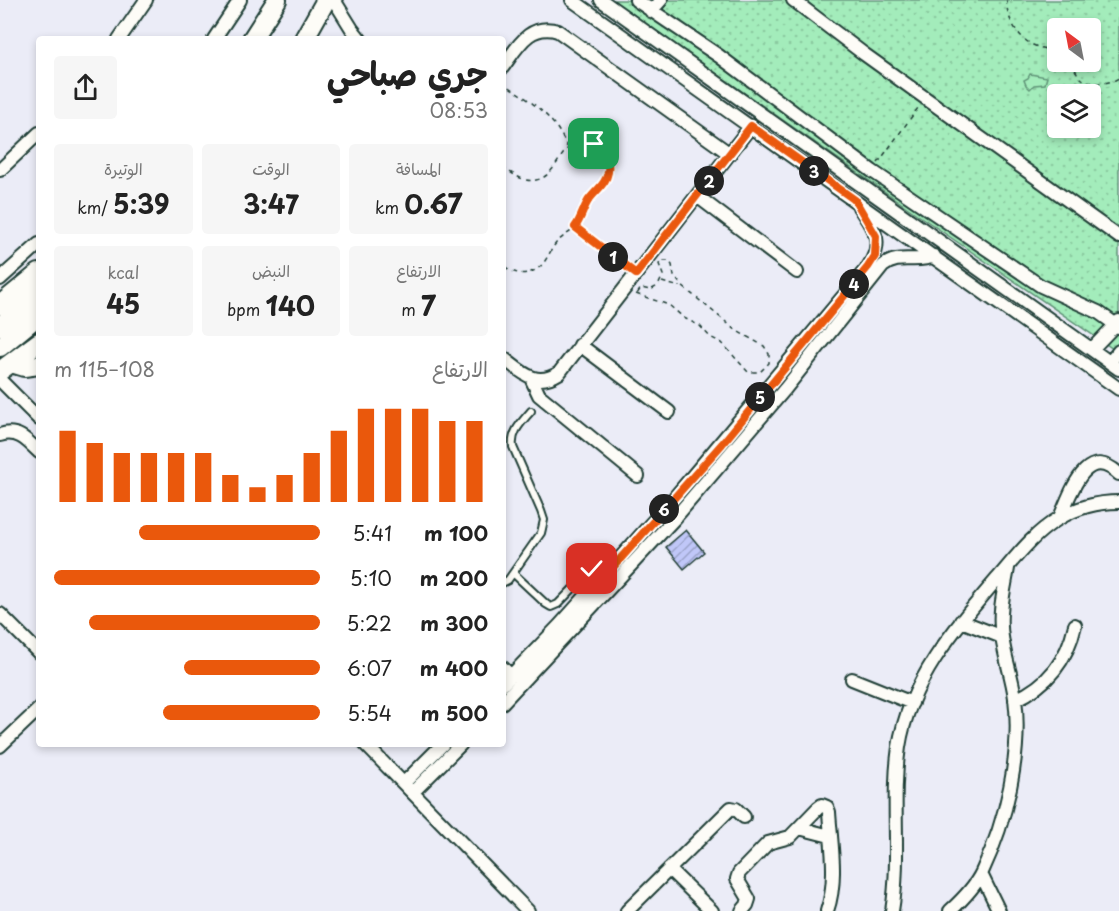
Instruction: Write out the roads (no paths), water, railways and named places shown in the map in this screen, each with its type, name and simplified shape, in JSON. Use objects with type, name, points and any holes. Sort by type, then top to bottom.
[{"type":"main road","points":[[254,36],[277,0]]},
{"type":"main road","points":[[306,36],[326,0]]},
{"type":"main road","points":[[0,305],[36,275]]},
{"type":"main road","points":[[0,326],[36,296]]},
{"type":"main road","points":[[0,347],[36,317]]},
{"type":"main road","points":[[6,367],[36,344]]},
{"type":"main road","points":[[6,367],[36,365]]},
{"type":"street","points":[[120,36],[146,0]]},
{"type":"street","points":[[216,36],[240,0]]},
{"type":"street","points":[[334,0],[358,36]]},
{"type":"street","points":[[572,0],[1119,389]]},
{"type":"street","points":[[601,0],[1115,365],[1119,351]]},
{"type":"street","points":[[636,0],[718,56],[872,171],[1041,286],[1098,312],[1118,324],[1092,349]]},
{"type":"street","points":[[651,11],[661,0]]},
{"type":"street","points":[[793,0],[1119,237]]},
{"type":"street","points":[[506,63],[527,35],[542,28],[558,31],[730,154]]},
{"type":"street","points":[[506,360],[531,378],[541,380],[559,373],[751,126]]},
{"type":"street","points":[[0,170],[36,136]]},
{"type":"street","points":[[697,196],[796,272]]},
{"type":"street","points":[[506,698],[722,444],[875,256],[877,242],[875,230],[855,200]]},
{"type":"street","points":[[0,279],[36,247]]},
{"type":"street","points":[[506,675],[674,519],[785,389],[884,266],[891,260],[899,258],[919,260],[933,256]]},
{"type":"street","points":[[580,345],[669,412]]},
{"type":"street","points":[[531,378],[538,395],[638,476]]},
{"type":"street","points":[[0,380],[36,416]]},
{"type":"street","points":[[0,435],[15,433],[27,439],[36,449]]},
{"type":"street","points":[[1060,517],[1080,474],[1090,467],[1101,465],[1112,468],[1119,474]]},
{"type":"street","points":[[892,911],[899,746],[906,717],[929,668],[961,621],[1044,528],[1060,517],[1094,504],[1119,502]]},
{"type":"street","points":[[950,911],[981,874],[996,836],[1012,775],[1015,700],[1002,637],[1001,607],[1008,566]]},
{"type":"street","points":[[982,597],[1001,607]]},
{"type":"street","points":[[0,614],[36,650]]},
{"type":"street","points":[[961,621],[1002,637]]},
{"type":"street","points":[[1015,700],[1029,693],[1055,671],[1068,649],[1075,625]]},
{"type":"street","points":[[852,679],[912,703]]},
{"type":"street","points":[[0,746],[36,713]]},
{"type":"street","points":[[368,747],[528,911]]},
{"type":"street","points":[[409,788],[441,747]]},
{"type":"street","points":[[409,788],[457,747]]},
{"type":"street","points":[[742,911],[749,899],[737,879],[739,873],[768,843],[787,839],[818,808],[825,806],[829,809],[833,874],[827,911]]},
{"type":"street","points":[[632,909],[731,808],[736,808],[744,817]]},
{"type":"street","points":[[799,828],[830,836]]},
{"type":"street","points":[[669,869],[712,911]]},
{"type":"street","points":[[981,874],[999,911]]},
{"type":"lane","points":[[506,579],[541,533],[543,526],[541,511],[512,440],[513,433],[531,411]]},
{"type":"lane","points":[[513,573],[551,607],[558,604],[592,569],[597,569],[610,576]]}]
